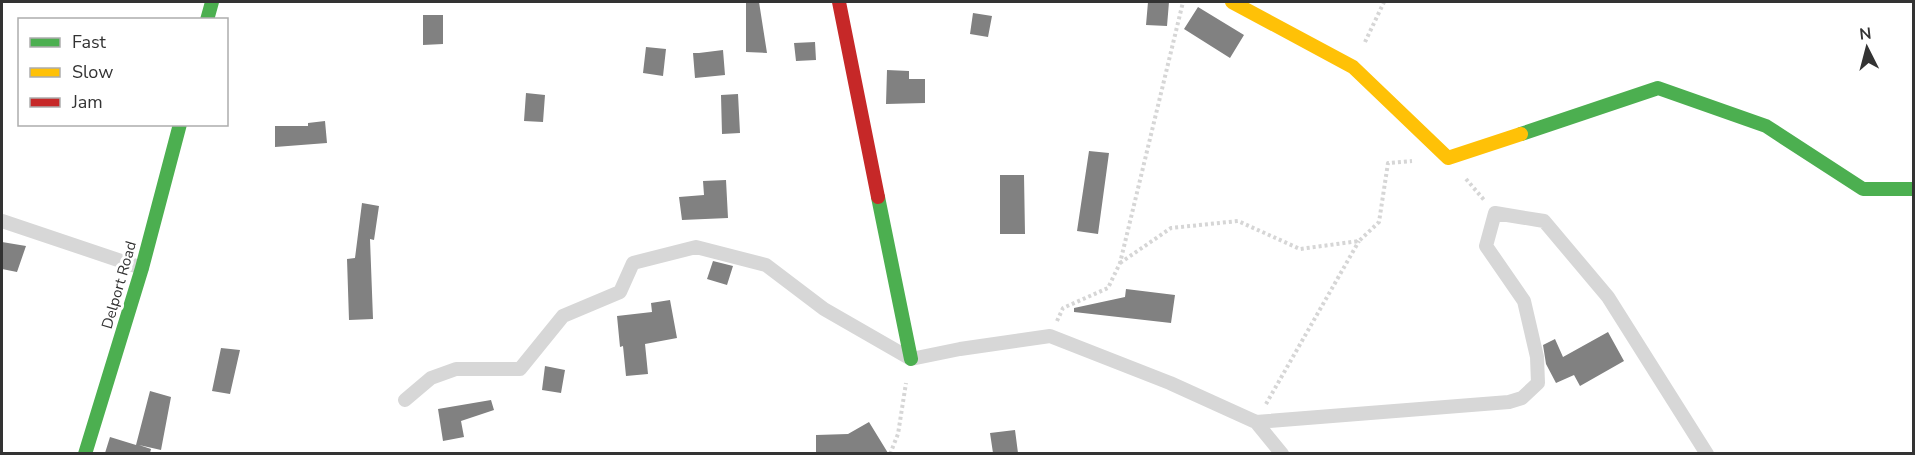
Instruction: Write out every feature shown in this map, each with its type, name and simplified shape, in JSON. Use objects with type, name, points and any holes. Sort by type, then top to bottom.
[{"type":"street","points":[[208,18],[212,2]]},
{"type":"street","points":[[839,2],[911,359]]},
{"type":"street","points":[[1232,2],[1353,67],[1448,158],[1658,88],[1766,126],[1863,189],[1914,189]]},
{"type":"street","name":"Delport Road","points":[[84,453],[142,268],[179,126]]},
{"type":"lane","points":[[1256,422],[1509,402],[1522,398],[1538,383],[1537,357],[1524,301],[1486,246],[1495,213],[1544,221],[1608,297],[1707,453]]},
{"type":"lane","points":[[2,221],[142,268]]},
{"type":"lane","points":[[405,400],[431,378],[456,369],[520,369],[563,316],[620,292],[633,263],[696,247],[766,265],[824,309],[911,359],[960,349],[1050,336],[1170,383],[1256,422],[1282,453]]},
{"type":"path","points":[[1050,336],[1063,308],[1107,288],[1120,264],[1183,2]]},
{"type":"path","points":[[1353,67],[1384,2]]},
{"type":"path","points":[[1448,158],[1495,213]]},
{"type":"path","points":[[1256,422],[1359,241],[1379,222],[1388,164],[1418,161]]},
{"type":"path","points":[[1120,264],[1172,228],[1238,220],[1300,249],[1359,241]]},
{"type":"path","points":[[890,453],[898,434],[911,359]]},
{"type":"building","points":[[746,2],[759,2],[767,53],[746,52]]},
{"type":"building","points":[[1148,2],[1169,2],[1167,26],[1146,25]]},
{"type":"building","points":[[1198,7],[1244,35],[1230,58],[1184,29]]},
{"type":"building","points":[[973,13],[992,16],[988,37],[970,34]]},
{"type":"building","points":[[423,15],[443,15],[443,44],[423,45]]},
{"type":"building","points":[[815,42],[816,60],[796,61],[794,43]]},
{"type":"building","points":[[646,47],[666,49],[663,76],[643,73]]},
{"type":"building","points":[[723,50],[725,75],[695,78],[693,53]]},
{"type":"building","points":[[887,70],[909,71],[909,79],[925,79],[925,103],[886,104]]},
{"type":"building","points":[[526,93],[545,95],[543,122],[524,121]]},
{"type":"building","points":[[738,94],[740,133],[722,134],[721,95]]},
{"type":"building","points":[[325,121],[327,143],[275,147],[275,126],[308,126],[308,123]]},
{"type":"building","points":[[1089,151],[1109,153],[1098,234],[1077,231]]},
{"type":"building","points":[[1000,175],[1024,175],[1025,234],[1000,234]]},
{"type":"building","points":[[726,180],[728,218],[682,220],[679,197],[704,195],[703,181]]},
{"type":"building","points":[[362,203],[379,206],[374,240],[370,239],[373,319],[349,320],[347,259],[355,258]]},
{"type":"building","points":[[2,242],[26,246],[17,272],[2,269]]},
{"type":"building","points":[[713,261],[733,266],[727,285],[707,279]]},
{"type":"building","points":[[1126,289],[1175,295],[1171,323],[1074,312],[1074,308],[1125,297]]},
{"type":"building","points":[[670,300],[677,338],[645,344],[648,374],[626,376],[617,316],[652,312],[651,303]]},
{"type":"building","points":[[1608,332],[1624,361],[1580,386],[1574,375],[1556,383],[1546,364],[1543,345],[1555,339],[1563,357]]},
{"type":"building","points":[[221,348],[240,350],[230,394],[212,391]]},
{"type":"building","points":[[545,366],[565,370],[561,393],[542,390]]},
{"type":"building","points":[[150,391],[171,397],[161,450],[139,445],[151,449],[150,453],[105,453],[110,437],[136,445]]},
{"type":"building","points":[[491,400],[494,410],[461,421],[464,437],[443,441],[438,409]]},
{"type":"building","points":[[869,422],[888,453],[816,453],[816,435],[848,434]]},
{"type":"building","points":[[1015,430],[1018,453],[993,453],[990,433]]},
{"type":"traffic: fast","points":[[208,18],[212,2]]},
{"type":"traffic: fast","points":[[1521,134],[1658,88],[1766,126],[1863,189],[1914,189]]},
{"type":"traffic: fast","points":[[85,454],[142,268],[179,126]]},
{"type":"traffic: fast","points":[[878,197],[911,359]]},
{"type":"traffic: slow","points":[[1232,2],[1353,67],[1448,158],[1521,134]]},
{"type":"traffic: jam","points":[[839,2],[878,197]]}]
